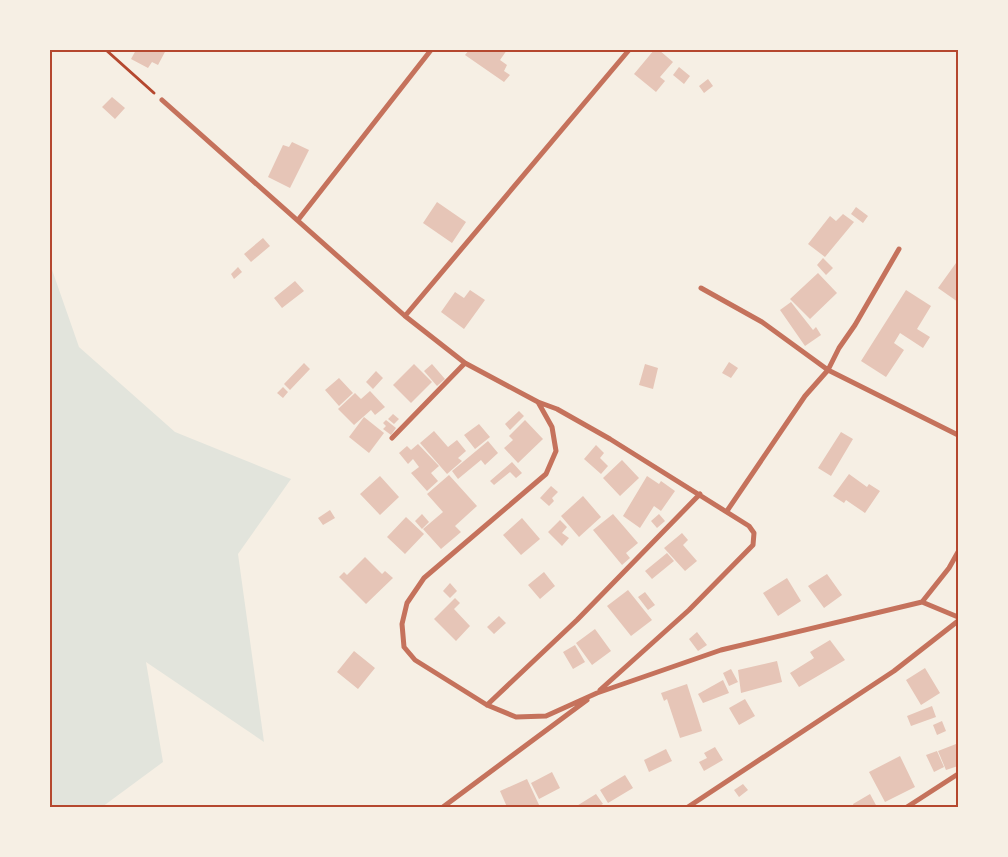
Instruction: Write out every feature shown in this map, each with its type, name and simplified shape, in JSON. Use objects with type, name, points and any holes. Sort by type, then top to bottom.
[{"type":"street","points":[[298,220],[431,50]]},
{"type":"street","points":[[405,316],[629,50]]},
{"type":"street","points":[[162,100],[405,316],[465,363],[610,438],[727,511],[749,526],[754,533],[753,545],[689,610],[597,693],[443,807]]},
{"type":"street","points":[[727,511],[806,396],[828,370],[839,348],[855,325],[899,249]]},
{"type":"street","points":[[701,288],[762,322],[828,370],[958,435]]},
{"type":"street","points":[[392,438],[465,363]]},
{"type":"street","points":[[538,402],[552,428],[556,451],[546,474],[424,578],[407,603],[402,624],[404,647],[415,660],[487,705],[516,717],[546,716],[597,693],[721,650],[922,602],[949,568],[958,552]]},
{"type":"street","points":[[487,705],[577,620],[700,494]]},
{"type":"street","points":[[688,807],[894,671],[958,619],[922,602]]},
{"type":"street","points":[[907,807],[958,774]]},
{"type":"path","points":[[106,50],[162,100]]},
{"type":"shaded area","points":[[50,264],[79,347],[175,432],[291,479],[238,554],[264,742],[146,662],[163,762],[102,807],[50,807]]},
{"type":"building","points":[[136,50],[166,50],[158,65],[152,62],[148,68],[131,59]]},
{"type":"building","points":[[469,50],[507,50],[500,60],[507,65],[504,71],[510,75],[504,82],[465,55]]},
{"type":"building","points":[[654,50],[659,50],[673,62],[660,77],[665,81],[656,92],[634,74]]},
{"type":"building","points":[[679,67],[690,76],[684,84],[673,75]]},
{"type":"building","points":[[708,79],[713,86],[704,93],[699,86]]},
{"type":"building","points":[[112,97],[125,108],[115,119],[102,107]]},
{"type":"building","points":[[292,142],[309,150],[290,188],[268,177],[283,145],[289,147]]},
{"type":"building","points":[[437,202],[466,222],[452,243],[423,223]]},
{"type":"building","points":[[856,207],[868,216],[863,223],[851,214]]},
{"type":"building","points":[[843,214],[854,222],[825,257],[808,244],[830,216],[836,221]]},
{"type":"building","points":[[263,238],[270,246],[251,262],[244,254]]},
{"type":"building","points":[[823,258],[833,268],[826,275],[817,265]]},
{"type":"building","points":[[956,263],[958,265],[958,302],[938,288]]},
{"type":"building","points":[[238,267],[242,272],[234,279],[231,274]]},
{"type":"building","points":[[818,273],[837,293],[810,319],[790,299]]},
{"type":"building","points":[[295,281],[304,291],[282,308],[274,298]]},
{"type":"building","points":[[470,290],[485,300],[464,329],[441,312],[455,292],[464,298]]},
{"type":"building","points":[[906,290],[931,306],[917,329],[930,337],[923,348],[900,333],[894,343],[904,350],[886,377],[861,361]]},
{"type":"building","points":[[791,302],[813,330],[816,327],[821,335],[805,346],[780,310]]},
{"type":"building","points":[[729,362],[738,368],[731,378],[722,373]]},
{"type":"building","points":[[304,363],[310,369],[290,390],[284,384]]},
{"type":"building","points":[[414,364],[432,382],[411,403],[393,385]]},
{"type":"building","points":[[432,364],[445,379],[437,386],[424,371]]},
{"type":"building","points":[[645,364],[658,368],[653,389],[639,385]]},
{"type":"building","points":[[376,371],[383,378],[373,389],[366,382]]},
{"type":"building","points":[[339,378],[353,393],[339,406],[325,390]]},
{"type":"building","points":[[283,387],[288,392],[283,398],[277,393]]},
{"type":"building","points":[[370,391],[385,407],[375,415],[371,410],[354,425],[338,409],[355,393],[361,399]]},
{"type":"building","points":[[519,411],[524,416],[510,430],[505,424]]},
{"type":"building","points":[[393,414],[399,419],[394,424],[388,419]]},
{"type":"building","points":[[364,417],[384,433],[369,453],[349,437]]},
{"type":"building","points":[[386,420],[396,428],[391,435],[383,429],[386,426],[383,423]]},
{"type":"building","points":[[525,420],[543,439],[518,463],[504,448],[513,440],[509,436]]},
{"type":"building","points":[[479,424],[490,437],[475,449],[464,435]]},
{"type":"building","points":[[434,431],[448,447],[457,440],[466,451],[458,458],[462,461],[447,474],[420,443]]},
{"type":"building","points":[[841,432],[853,439],[831,476],[818,468]]},
{"type":"building","points":[[488,441],[498,453],[485,465],[481,460],[458,479],[452,471]]},
{"type":"building","points":[[418,444],[439,466],[431,473],[438,481],[427,491],[411,473],[419,467],[413,459],[408,464],[399,453],[407,446],[411,450]]},
{"type":"building","points":[[596,445],[604,453],[600,458],[608,466],[601,474],[584,459]]},
{"type":"building","points":[[622,460],[639,478],[620,496],[603,478]]},
{"type":"building","points":[[512,462],[522,473],[516,478],[510,472],[494,485],[490,481]]},
{"type":"building","points":[[849,474],[867,487],[869,484],[880,491],[865,513],[846,500],[844,503],[833,496]]},
{"type":"building","points":[[449,475],[477,506],[455,526],[461,532],[441,549],[423,529],[443,512],[427,494]]},
{"type":"building","points":[[380,476],[399,497],[380,515],[360,494]]},
{"type":"building","points":[[647,476],[659,484],[661,481],[675,491],[661,511],[654,506],[640,528],[623,516]]},
{"type":"building","points":[[551,486],[558,492],[552,498],[554,501],[549,506],[540,498]]},
{"type":"building","points":[[583,496],[601,517],[579,537],[561,516]]},
{"type":"building","points":[[330,510],[335,518],[323,525],[318,518]]},
{"type":"building","points":[[422,514],[429,522],[422,529],[415,521]]},
{"type":"building","points":[[613,514],[638,543],[626,553],[630,558],[622,565],[593,530]]},
{"type":"building","points":[[659,514],[665,521],[657,528],[651,521]]},
{"type":"building","points":[[406,517],[424,534],[405,554],[387,537]]},
{"type":"building","points":[[522,518],[540,539],[521,555],[503,535]]},
{"type":"building","points":[[560,520],[567,527],[562,533],[569,538],[562,546],[548,532]]},
{"type":"building","points":[[682,533],[688,540],[683,545],[697,561],[685,571],[664,548]]},
{"type":"building","points":[[667,553],[674,561],[652,579],[645,571]]},
{"type":"building","points":[[365,557],[382,574],[385,571],[393,578],[366,604],[339,577],[344,572],[347,575]]},
{"type":"building","points":[[544,572],[555,586],[540,599],[528,585]]},
{"type":"building","points":[[827,574],[842,595],[824,608],[808,586]]},
{"type":"building","points":[[787,578],[801,601],[778,616],[763,593]]},
{"type":"building","points":[[450,583],[457,591],[450,598],[443,591]]},
{"type":"building","points":[[628,590],[652,620],[631,636],[607,606]]},
{"type":"building","points":[[645,592],[655,605],[648,610],[638,597]]},
{"type":"building","points":[[455,598],[460,603],[454,609],[470,626],[456,641],[434,619]]},
{"type":"building","points":[[499,616],[506,623],[494,634],[487,627]]},
{"type":"building","points":[[595,629],[611,651],[592,665],[576,643]]},
{"type":"building","points":[[697,632],[707,645],[698,651],[689,639]]},
{"type":"building","points":[[830,640],[845,660],[799,687],[790,673],[814,658],[810,652]]},
{"type":"building","points":[[575,645],[585,662],[573,669],[563,652]]},
{"type":"building","points":[[354,651],[375,668],[358,689],[337,672]]},
{"type":"building","points":[[777,661],[782,682],[741,693],[738,670]]},
{"type":"building","points":[[925,668],[940,693],[921,705],[906,680]]},
{"type":"building","points":[[731,669],[738,682],[729,686],[723,673]]},
{"type":"building","points":[[723,680],[729,693],[703,703],[698,694]]},
{"type":"building","points":[[687,684],[702,731],[680,738],[667,699],[664,701],[661,693]]},
{"type":"building","points":[[745,699],[755,716],[739,725],[729,708]]},
{"type":"building","points":[[932,706],[936,717],[911,726],[907,716]]},
{"type":"building","points":[[942,721],[946,731],[937,735],[933,725]]},
{"type":"building","points":[[956,744],[958,766],[946,770],[938,751]]},
{"type":"building","points":[[715,747],[723,760],[704,771],[699,762],[707,758],[704,753]]},
{"type":"building","points":[[666,749],[672,761],[649,772],[644,760]]},
{"type":"building","points":[[937,751],[944,767],[934,772],[926,755]]},
{"type":"building","points":[[900,756],[915,787],[885,802],[869,772]]},
{"type":"building","points":[[552,772],[560,788],[539,799],[531,783]]},
{"type":"building","points":[[625,775],[633,788],[608,803],[600,790]]},
{"type":"building","points":[[527,779],[540,807],[507,807],[500,791]]},
{"type":"building","points":[[743,784],[748,790],[739,797],[734,790]]},
{"type":"building","points":[[596,794],[603,804],[597,807],[575,807]]},
{"type":"building","points":[[870,794],[877,807],[854,807],[853,804]]}]
